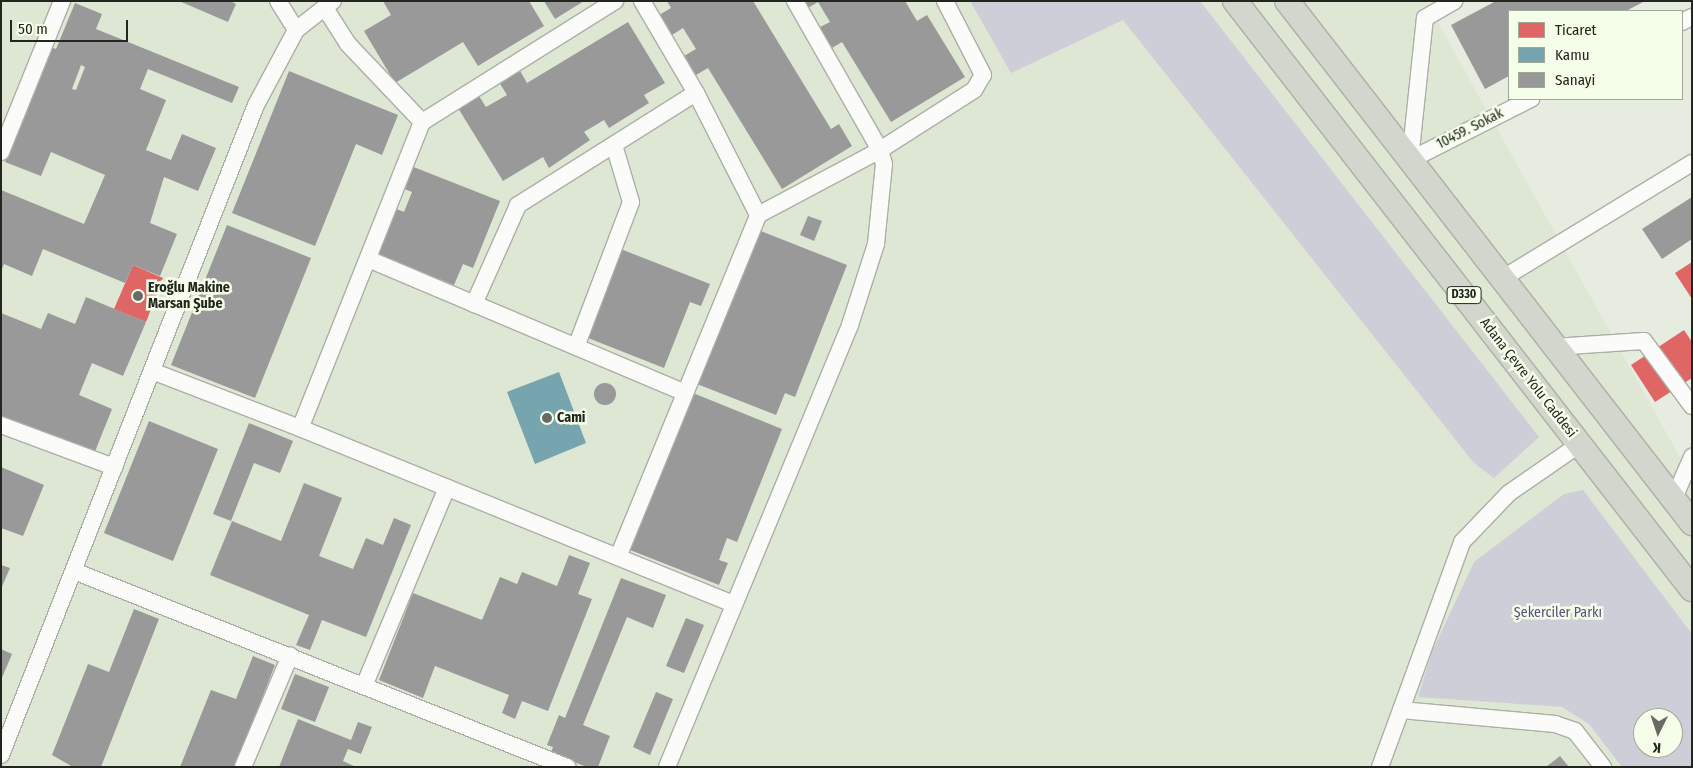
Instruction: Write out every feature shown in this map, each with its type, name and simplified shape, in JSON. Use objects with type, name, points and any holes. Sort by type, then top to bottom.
[{"type":"highway","name":"Adana Çevre Yolu Caddesi","points":[[1235,1],[1692,589]]},
{"type":"highway","points":[[1287,1],[1410,160],[1505,277],[1553,348],[1692,523]]},
{"type":"street","points":[[1,152],[62,1]]},
{"type":"street","points":[[278,1],[296,30]]},
{"type":"street","points":[[300,428],[422,122],[615,1]]},
{"type":"street","points":[[642,1],[696,93],[758,215]]},
{"type":"street","points":[[667,767],[850,325],[874,253],[884,164],[880,150],[795,1]]},
{"type":"street","points":[[618,557],[758,215],[880,150],[974,90],[984,75],[945,1]]},
{"type":"street","points":[[1410,160],[1425,18],[1455,1]]},
{"type":"street","points":[[1,755],[256,104],[296,30],[329,5],[348,44],[422,122]]},
{"type":"street","points":[[474,304],[518,205],[696,93]]},
{"type":"street","name":"10459. Sokak","points":[[1410,160],[1529,100]]},
{"type":"street","points":[[576,347],[631,202],[614,145]]},
{"type":"street","points":[[1505,277],[1692,163]]},
{"type":"street","points":[[368,259],[685,393]]},
{"type":"street","points":[[1553,348],[1644,341],[1692,406]]},
{"type":"street","points":[[152,371],[300,428],[734,604]]},
{"type":"street","points":[[1,425],[114,467]]},
{"type":"street","points":[[1380,767],[1462,542],[1509,493],[1580,444]]},
{"type":"street","points":[[1674,498],[1692,457]]},
{"type":"street","points":[[364,686],[447,488]]},
{"type":"street","points":[[74,570],[567,767]]},
{"type":"street","points":[[243,767],[290,656]]},
{"type":"street","points":[[1401,710],[1555,724],[1574,731],[1603,767]]},
{"type":"shaded area","points":[[1,1],[1426,1],[1692,479],[1692,767],[1,767]]},
{"type":"green space","points":[[970,1],[1200,1],[1539,437],[1494,478],[1474,463],[1123,20],[1011,73]]},
{"type":"green space","name":"Şekerciler Parkı","points":[[1583,490],[1692,634],[1692,767],[1622,767],[1589,724],[1562,707],[1418,697],[1432,652],[1474,562],[1564,494]]},
{"type":"building: Ticaret","points":[[1692,262],[1692,299],[1675,273]]},
{"type":"building: Ticaret","name":"Eroğlu Makine Marsan Şube","points":[[133,265],[163,278],[146,322],[114,309]]},
{"type":"building: Ticaret","points":[[1684,330],[1692,342],[1692,378],[1655,402],[1631,365]]},
{"type":"building: Kamu","name":"Cami","points":[[559,372],[586,443],[535,464],[507,392]]},
{"type":"building: Sanayi","points":[[179,1],[230,1],[236,4],[228,22]]},
{"type":"building: Sanayi","points":[[383,1],[529,1],[544,26],[478,66],[463,42],[395,83],[364,31],[391,15]]},
{"type":"building: Sanayi","points":[[544,1],[584,1],[555,19]]},
{"type":"building: Sanayi","points":[[667,1],[753,1],[831,129],[839,124],[852,146],[782,189],[708,68],[696,75],[684,56],[696,49],[683,28],[672,35],[659,15],[671,8]]},
{"type":"building: Sanayi","points":[[804,1],[905,1],[917,21],[927,15],[965,77],[891,122],[842,42],[832,48],[820,27],[830,22],[818,2],[808,8]]},
{"type":"building: Sanayi","points":[[1496,1],[1645,1],[1628,10],[1508,10],[1508,77],[1485,89],[1451,25]]},
{"type":"building: Sanayi","points":[[75,3],[102,14],[96,29],[239,87],[232,103],[148,69],[140,89],[166,100],[146,150],[171,160],[182,134],[216,148],[198,191],[164,177],[150,223],[177,234],[160,276],[133,265],[125,283],[43,249],[32,276],[4,264],[1,271],[1,190],[84,224],[105,175],[51,152],[41,176],[5,162],[51,47],[56,49]],"holes":[[[81,65],[85,67],[76,90],[72,89]]]},
{"type":"building: Sanayi","points":[[628,22],[665,83],[644,95],[649,103],[609,128],[604,120],[584,132],[590,140],[549,168],[543,157],[503,181],[458,108],[479,96],[486,107],[507,95],[499,82],[519,69],[527,83]]},
{"type":"building: Sanayi","points":[[289,71],[398,115],[382,155],[356,144],[315,246],[232,213]]},
{"type":"building: Sanayi","points":[[411,166],[500,201],[473,268],[463,264],[454,285],[376,254],[394,208],[404,212],[412,192],[402,188]]},
{"type":"building: Sanayi","points":[[1692,197],[1692,239],[1662,259],[1642,229]]},
{"type":"building: Sanayi","points":[[808,216],[822,221],[814,241],[800,235]]},
{"type":"building: Sanayi","points":[[227,225],[311,258],[255,398],[171,365]]},
{"type":"building: Sanayi","points":[[758,230],[847,265],[795,397],[785,393],[776,415],[697,384]]},
{"type":"building: Sanayi","points":[[618,248],[710,284],[701,306],[690,302],[664,368],[583,336]]},
{"type":"building: Sanayi","points":[[86,297],[146,322],[123,376],[92,363],[79,395],[112,409],[94,454],[1,416],[1,313],[41,329],[48,313],[75,324]]},
{"type":"building: Sanayi","points":[[605,383],[613,386],[616,394],[613,402],[605,405],[597,402],[594,394],[597,386]]},
{"type":"building: Sanayi","points":[[693,393],[782,429],[737,542],[727,538],[719,560],[728,563],[719,585],[630,550]]},
{"type":"building: Sanayi","points":[[149,421],[218,449],[173,561],[104,533]]},
{"type":"building: Sanayi","points":[[249,423],[293,441],[280,473],[254,463],[231,521],[213,514]]},
{"type":"building: Sanayi","points":[[1,467],[44,485],[23,536],[1,528]]},
{"type":"building: Sanayi","points":[[304,483],[342,498],[319,556],[353,569],[366,538],[383,545],[394,518],[411,525],[366,637],[322,620],[310,650],[296,645],[309,615],[210,575],[232,521],[281,541]]},
{"type":"building: Sanayi","points":[[569,555],[590,563],[578,594],[592,599],[548,711],[522,701],[515,719],[502,713],[509,695],[435,666],[423,698],[379,680],[413,593],[482,620],[500,577],[517,584],[522,572],[557,586]]},
{"type":"building: Sanayi","points":[[1,565],[10,568],[1,589]]},
{"type":"building: Sanayi","points":[[621,578],[666,595],[653,628],[627,617],[583,725],[610,736],[598,767],[587,767],[551,753],[553,747],[547,745],[559,715],[565,718]]},
{"type":"building: Sanayi","points":[[134,609],[159,619],[101,767],[73,767],[52,755],[88,664],[109,672]]},
{"type":"building: Sanayi","points":[[686,618],[704,625],[684,673],[666,666]]},
{"type":"building: Sanayi","points":[[1,649],[12,654],[1,680]]},
{"type":"building: Sanayi","points":[[253,656],[275,665],[235,767],[180,767],[211,690],[236,699]]},
{"type":"building: Sanayi","points":[[295,674],[329,687],[315,722],[281,709]]},
{"type":"building: Sanayi","points":[[656,692],[673,699],[650,755],[633,747]]},
{"type":"building: Sanayi","points":[[298,719],[351,740],[358,722],[372,727],[361,754],[348,749],[343,761],[356,767],[279,767]]},
{"type":"building: Sanayi","points":[[1560,756],[1569,767],[1546,767]]},
{"type":"place","name":"Eroğlu Makine Marsan Şube","points":[[138,296]]},
{"type":"place","name":"Cami","points":[[547,418]]}]
